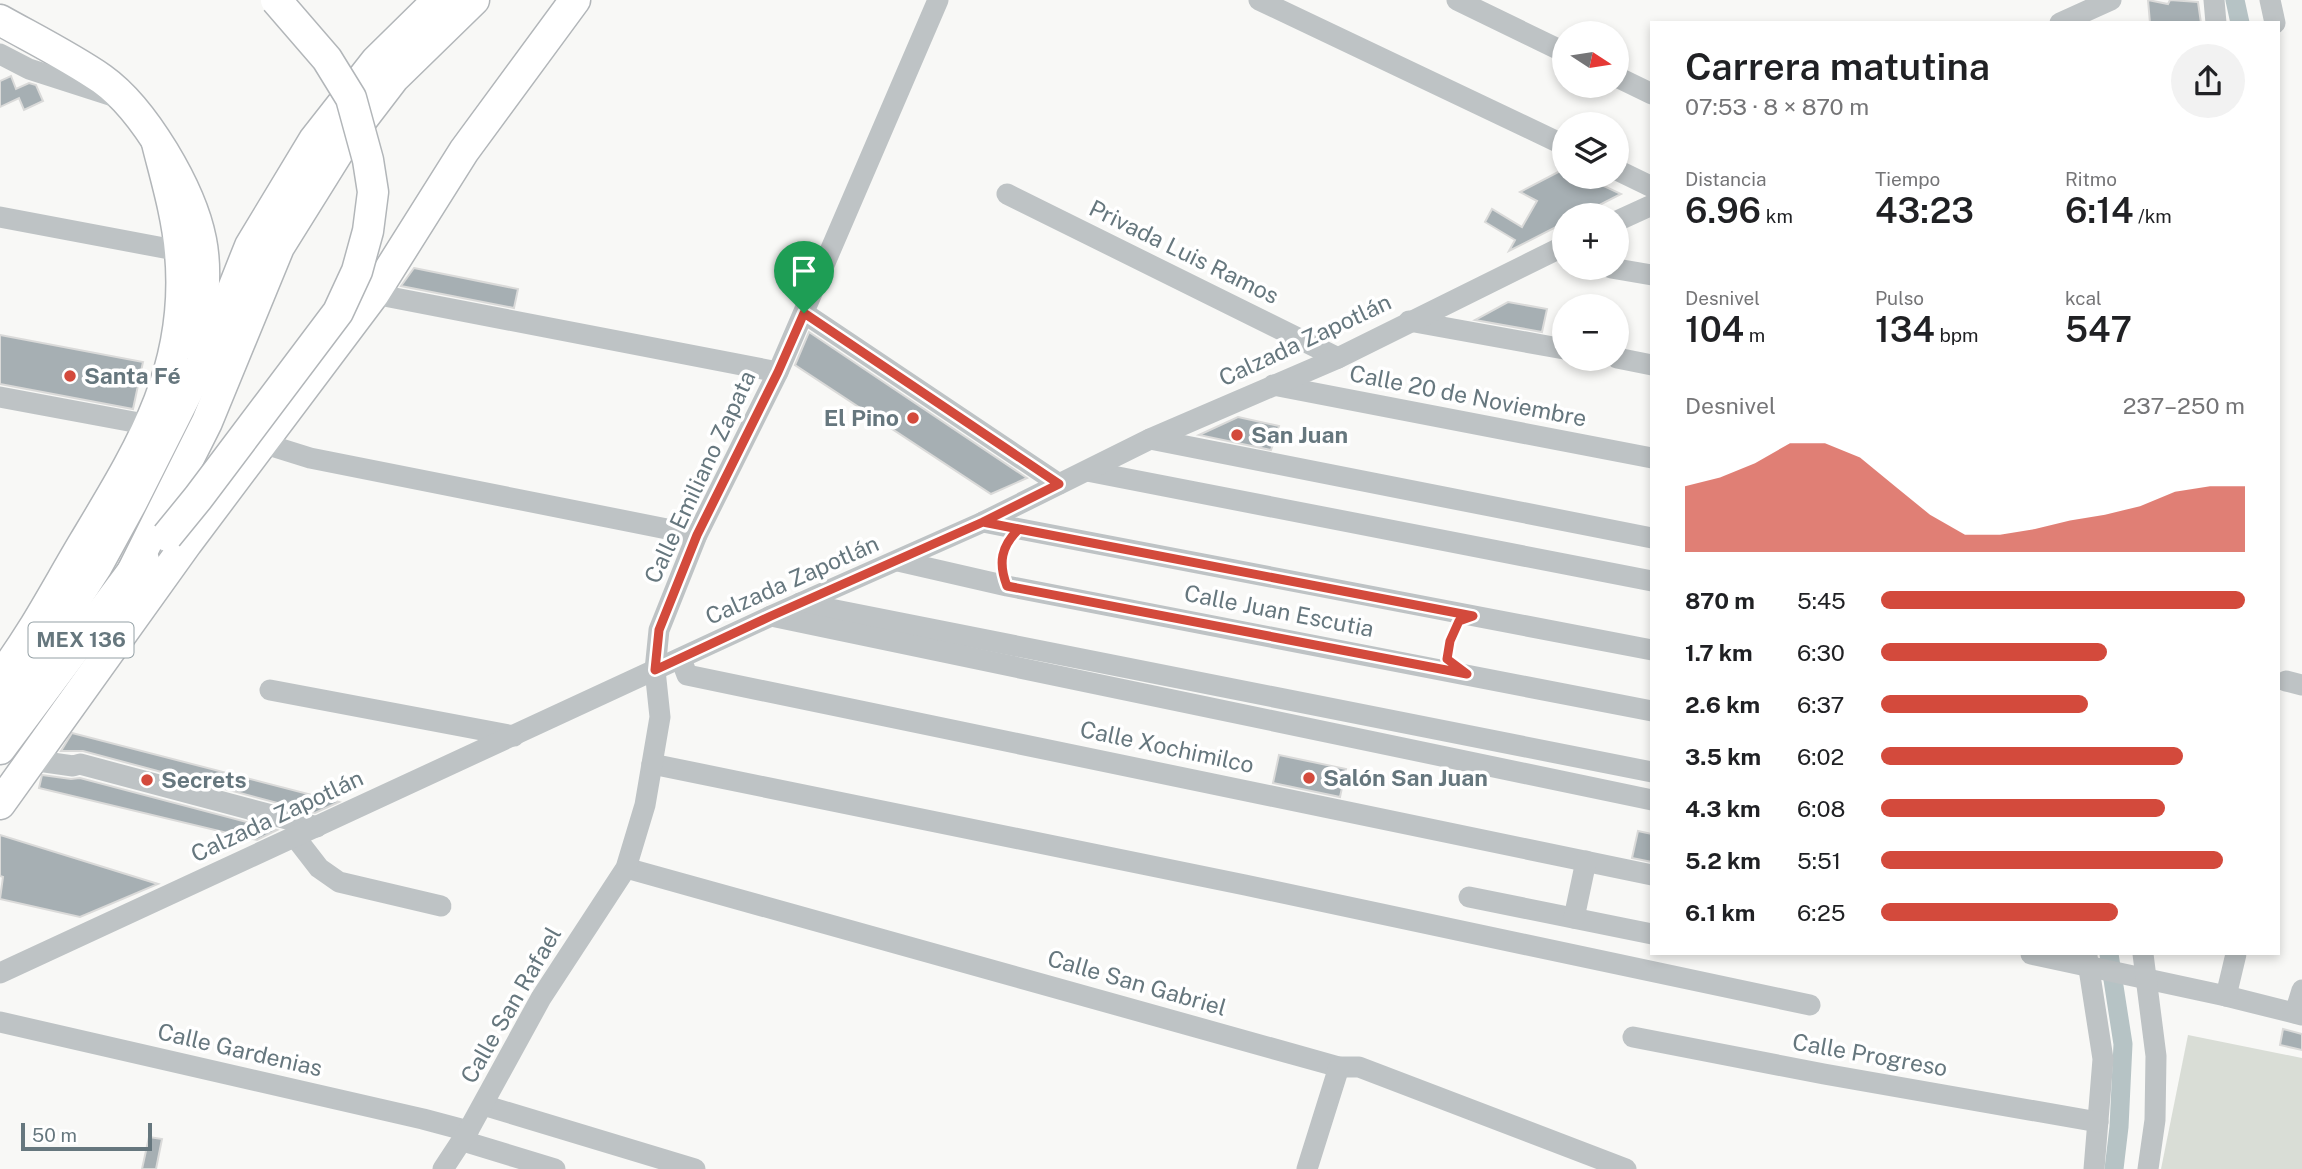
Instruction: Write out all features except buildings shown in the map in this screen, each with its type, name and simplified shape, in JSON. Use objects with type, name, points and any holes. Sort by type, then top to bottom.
[{"type":"highway","name":"MEX 136","points":[[0,749],[132,572],[167,536],[198,498],[338,312],[357,271],[368,231],[373,192],[351,97],[327,59],[276,0]]},
{"type":"highway","points":[[187,395],[209,349],[250,246],[314,140],[376,61],[438,0]]},
{"type":"highway","points":[[132,572],[206,422],[279,247],[342,146],[394,78],[474,0]]},
{"type":"highway","points":[[0,804],[262,443],[374,294],[464,150],[575,0]]},
{"type":"highway","points":[[0,20],[102,79],[126,100],[157,143],[188,197],[201,240],[205,287],[187,395]]},
{"type":"highway","points":[[0,677],[128,469],[150,425],[171,370],[179,331],[182,292],[180,251],[173,208],[157,143]]},
{"type":"highway","name":"MEX 136","points":[[1,713],[97,566],[187,395]]},
{"type":"highway","points":[[0,781],[59,694],[82,638]]},
{"type":"street","name":"Calle Emiliano Zapata","points":[[652,764],[660,718],[655,670],[659,630],[697,535],[778,372],[938,0]]},
{"type":"street","points":[[1259,0],[1552,139]]},
{"type":"street","points":[[1457,0],[1552,46]]},
{"type":"street","points":[[2064,21],[2111,0]]},
{"type":"street","points":[[2214,0],[2216,21]]},
{"type":"street","points":[[2270,0],[2275,21]]},
{"type":"street","points":[[0,54],[29,69],[126,100]]},
{"type":"street","points":[[1629,83],[1650,93]]},
{"type":"street","points":[[1629,176],[1650,186]]},
{"type":"street","name":"Privada Luis Ramos","points":[[1007,194],[1338,358]]},
{"type":"street","points":[[1629,216],[1650,206]]},
{"type":"street","points":[[0,217],[180,251]]},
{"type":"street","name":"Calzada Zapotlán","points":[[0,973],[771,616],[983,522],[1150,439],[1338,358],[1409,321],[1552,259]]},
{"type":"street","points":[[1629,271],[1650,275]]},
{"type":"street","points":[[374,294],[778,372]]},
{"type":"street","points":[[804,313],[1059,484]]},
{"type":"street","points":[[1409,321],[1552,347]]},
{"type":"street","points":[[1629,360],[1650,365]]},
{"type":"street","name":"Calle 20 de Noviembre","points":[[1273,385],[1650,458]]},
{"type":"street","points":[[0,397],[150,425]]},
{"type":"street","points":[[1150,439],[1650,538]]},
{"type":"street","points":[[262,443],[310,458],[697,535]]},
{"type":"street","points":[[1087,471],[1650,581]]},
{"type":"street","points":[[983,522],[1650,650]]},
{"type":"street","name":"Calle Juan Escutia","points":[[898,561],[1007,586],[1650,711]]},
{"type":"street","points":[[800,603],[1650,772]]},
{"type":"street","points":[[771,616],[1650,800]]},
{"type":"street","name":"Calle Xochimilco","points":[[681,659],[687,674],[1650,874]]},
{"type":"street","points":[[270,690],[514,736]]},
{"type":"street","points":[[38,750],[73,766],[80,764],[317,827]]},
{"type":"street","points":[[652,764],[1271,890],[1811,1004]]},
{"type":"street","name":"Calle San Rafael","points":[[443,1169],[466,1136],[541,998],[626,868],[645,805],[652,764]]},
{"type":"street","points":[[295,837],[319,868],[339,882],[441,906]]},
{"type":"street","points":[[1574,918],[1586,861]]},
{"type":"street","name":"Calle San Gabriel","points":[[626,868],[1339,1067],[1359,1067],[1626,1169]]},
{"type":"street","points":[[1469,897],[1650,934]]},
{"type":"street","points":[[2037,955],[2102,966],[2299,1014],[2302,990]]},
{"type":"street","points":[[2143,955],[2156,1056],[2155,1120],[2148,1169]]},
{"type":"street","points":[[2226,996],[2236,955]]},
{"type":"street","points":[[2094,1169],[2103,1059],[2102,966]]},
{"type":"street","name":"Calle Gardenias","points":[[0,1022],[466,1136],[555,1169]]},
{"type":"street","name":"Calle Progreso","points":[[1633,1037],[2098,1122]]},
{"type":"street","points":[[1307,1169],[1339,1067]]},
{"type":"street","points":[[483,1105],[695,1169]]},
{"type":"path","points":[[1007,586],[1002,574],[1002,556],[1007,541],[1019,529]]},
{"type":"path","points":[[1467,674],[1447,659],[1450,641],[1459,621],[1473,616]]},
{"type":"shaded area","points":[[2188,1035],[2302,1058],[2302,1169],[2161,1169]]},
{"type":"waterway","points":[[2235,0],[2240,21]]},
{"type":"waterway","points":[[2109,955],[2123,1044],[2114,1169]]},
{"type":"place","name":"Santa Fé","points":[[70,376]]},
{"type":"place","name":"El Pino","points":[[913,418]]},
{"type":"place","name":"San Juan","points":[[1237,435]]},
{"type":"place","name":"Salón San Juan","points":[[1309,778]]},
{"type":"place","name":"Secrets","points":[[147,780]]},
{"type":"route","points":[[804,313],[778,372],[697,535],[659,630],[655,670],[983,522],[1473,616],[1459,621],[1450,641],[1447,659],[1467,674],[1007,586],[1002,574],[1002,556],[1007,541],[1019,529],[983,522],[1059,484],[804,313]]}]
